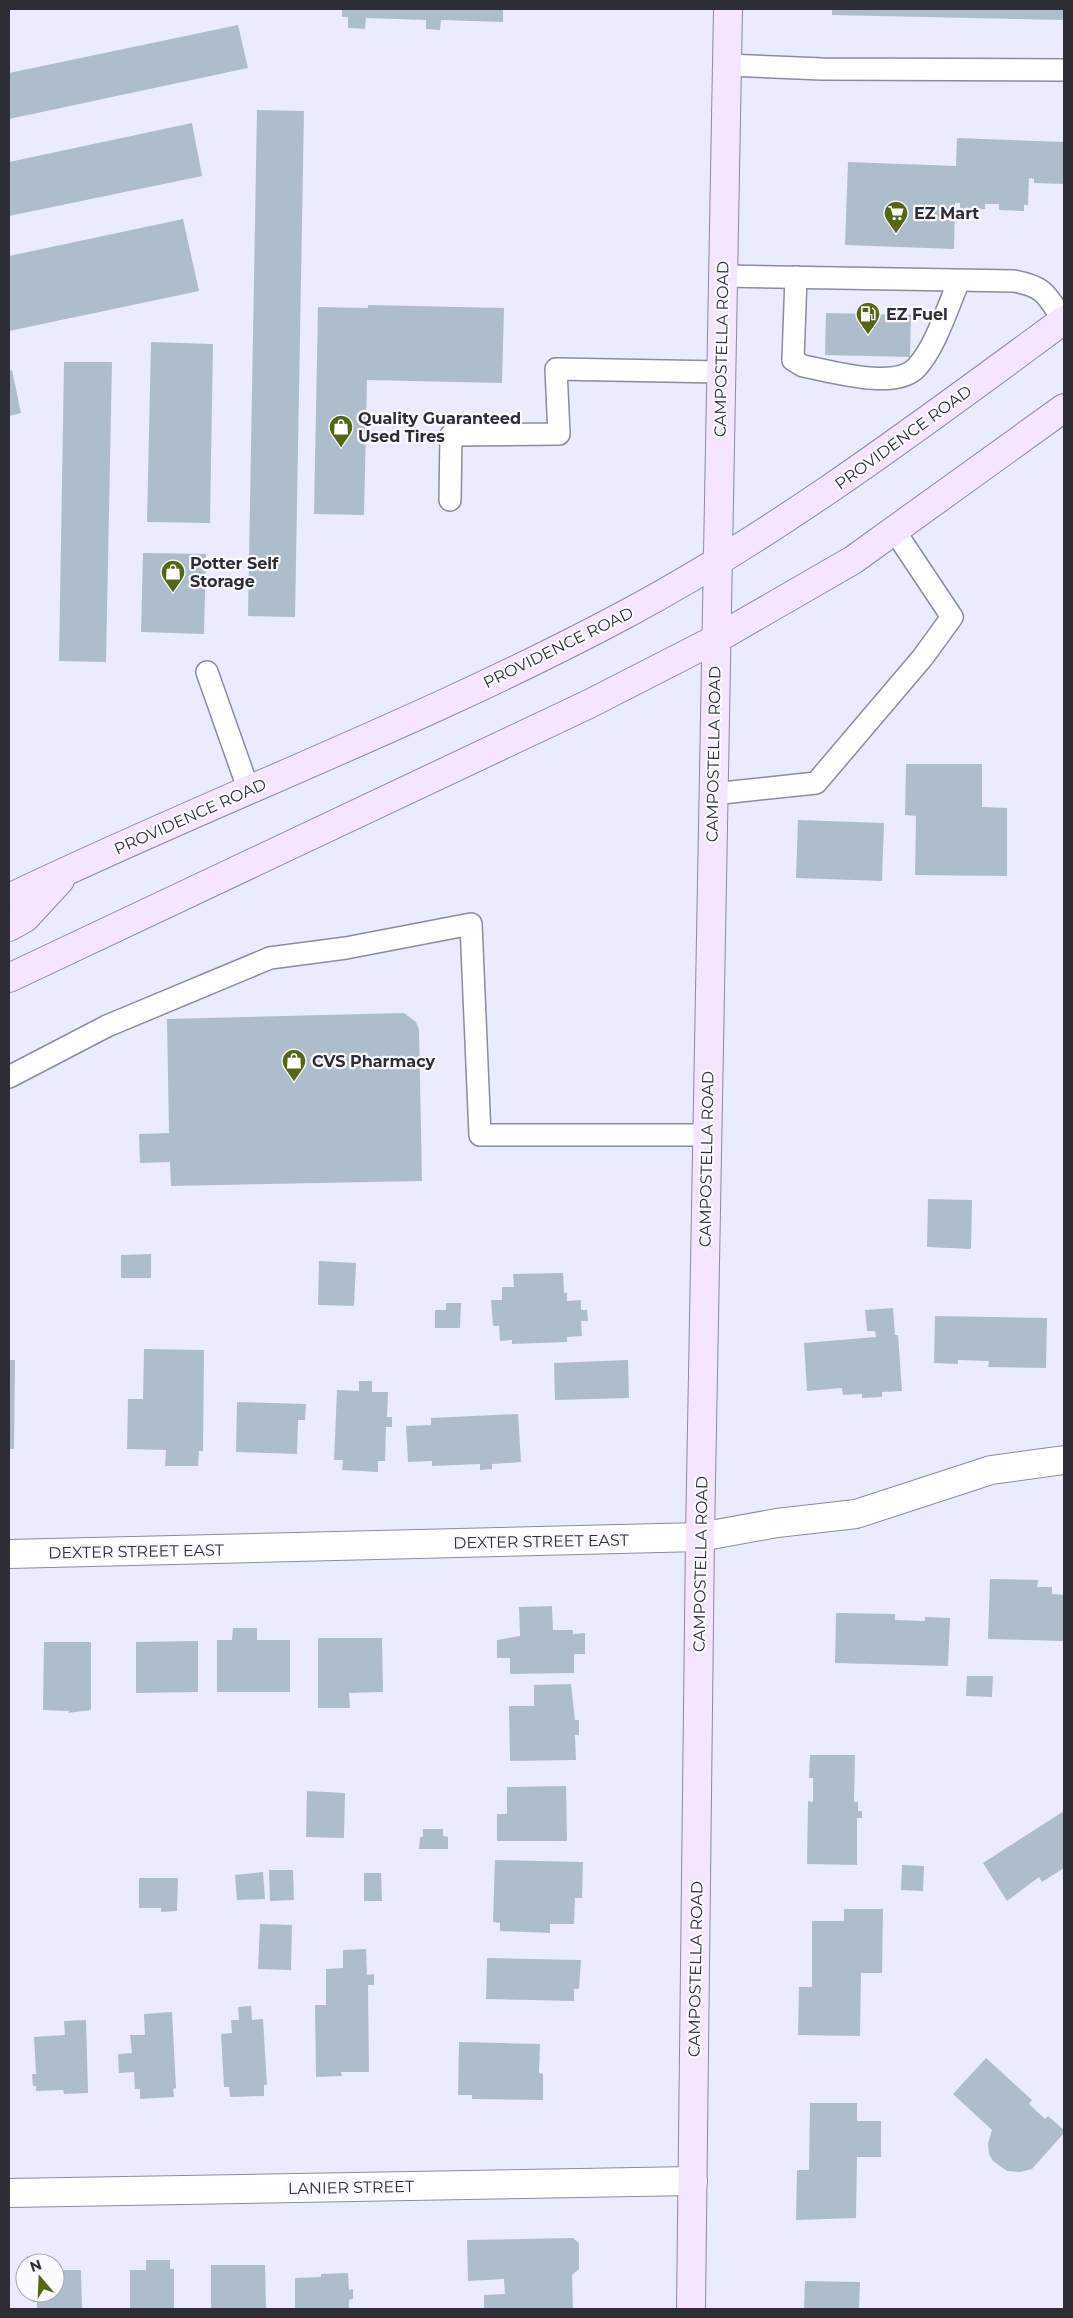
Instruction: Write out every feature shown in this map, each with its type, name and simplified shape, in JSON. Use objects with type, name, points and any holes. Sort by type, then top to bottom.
[{"type":"main road","name":"CAMPOSTELLA ROAD","points":[[691,2309],[706,1135],[728,9]]},
{"type":"main road","name":"PROVIDENCE ROAD","points":[[9,898],[71,868],[548,655],[636,609],[718,562],[830,489],[1064,321]]},
{"type":"main road","points":[[9,978],[589,704],[716,639],[853,560],[1064,408]]},
{"type":"main road","points":[[9,927],[25,918],[71,868]]},
{"type":"street","name":"DEXTER STREET EAST","points":[[9,1554],[700,1537],[777,1523],[856,1514],[991,1470],[1064,1460]]},
{"type":"street","name":"LANIER STREET","points":[[9,2194],[693,2180]]},
{"type":"lane","points":[[727,65],[822,69],[1064,70]]},
{"type":"lane","points":[[722,276],[959,281],[1014,280],[1035,285],[1064,321]]},
{"type":"lane","points":[[796,277],[793,360],[803,366],[879,379],[902,377],[916,368],[926,354],[959,281]]},
{"type":"lane","points":[[450,500],[451,435],[559,434],[556,369],[721,372]]},
{"type":"lane","points":[[712,794],[816,783],[923,657],[952,617],[894,530]]},
{"type":"lane","points":[[207,672],[249,790]]},
{"type":"lane","points":[[9,1077],[107,1026],[270,958],[346,948],[471,924],[480,1135],[706,1135]]},
{"type":"building","points":[[342,9],[503,9],[503,22],[441,20],[440,30],[426,29],[426,20],[366,18],[365,29],[348,28],[348,17],[342,17]]},
{"type":"building","points":[[832,9],[1064,9],[1064,20],[832,15]]},
{"type":"building","points":[[238,25],[248,68],[9,119],[9,73]]},
{"type":"building","points":[[257,110],[304,111],[295,617],[248,616]]},
{"type":"building","points":[[192,123],[202,176],[9,216],[9,162]]},
{"type":"building","points":[[957,138],[1064,142],[1064,184],[1034,183],[1034,179],[1029,178],[1028,205],[1024,205],[1024,211],[999,210],[999,204],[985,204],[985,209],[960,209],[960,203],[955,203],[954,249],[845,245],[848,162],[956,166]]},
{"type":"building","points":[[183,219],[199,291],[9,331],[9,256]]},
{"type":"building","name":"Quality Guaranteed Used Tires","points":[[368,305],[504,308],[502,383],[367,380],[364,515],[314,514],[318,307],[368,308]]},
{"type":"building","name":"EZ Fuel","points":[[826,313],[911,315],[910,357],[825,355]]},
{"type":"building","points":[[151,342],[213,344],[210,523],[147,522]]},
{"type":"building","points":[[64,362],[112,362],[106,662],[59,661]]},
{"type":"building","points":[[12,370],[21,413],[9,416],[9,371]]},
{"type":"building","name":"Potter Self Storage","points":[[143,553],[206,554],[204,634],[141,632]]},
{"type":"building","points":[[906,764],[982,764],[982,807],[1007,808],[1007,876],[915,875],[916,816],[905,815]]},
{"type":"building","points":[[798,820],[884,823],[882,881],[796,878]]},
{"type":"building","name":"CVS Pharmacy","points":[[404,1013],[416,1022],[419,1030],[422,1181],[171,1186],[170,1162],[140,1163],[139,1134],[169,1133],[167,1019]]},
{"type":"building","points":[[928,1199],[972,1200],[971,1249],[927,1247]]},
{"type":"building","points":[[151,1254],[151,1278],[121,1278],[121,1255]]},
{"type":"building","points":[[319,1261],[356,1263],[354,1306],[318,1305]]},
{"type":"building","points":[[563,1273],[564,1293],[567,1293],[567,1301],[581,1300],[581,1310],[587,1310],[588,1321],[581,1321],[582,1336],[567,1337],[567,1342],[512,1344],[512,1340],[500,1341],[499,1326],[493,1326],[491,1300],[502,1300],[502,1287],[514,1287],[513,1274]]},
{"type":"building","points":[[446,1303],[461,1303],[460,1328],[435,1328],[435,1310],[446,1310]]},
{"type":"building","points":[[893,1308],[895,1335],[898,1335],[902,1391],[882,1392],[882,1397],[862,1398],[862,1394],[843,1395],[842,1388],[807,1391],[804,1343],[876,1337],[875,1331],[867,1331],[865,1310]]},
{"type":"building","points":[[935,1316],[1047,1318],[1046,1368],[988,1367],[989,1361],[958,1360],[958,1364],[934,1363]]},
{"type":"building","points":[[144,1349],[204,1350],[203,1451],[199,1451],[198,1466],[165,1466],[166,1450],[127,1449],[128,1399],[143,1399]]},
{"type":"building","points":[[9,1360],[15,1360],[14,1449],[9,1449]]},
{"type":"building","points":[[628,1360],[629,1398],[555,1400],[554,1363]]},
{"type":"building","points":[[359,1381],[372,1381],[372,1392],[388,1392],[387,1417],[392,1417],[392,1427],[386,1427],[385,1461],[378,1461],[378,1472],[342,1470],[343,1460],[334,1460],[337,1390],[359,1391]]},
{"type":"building","points":[[237,1402],[306,1404],[305,1420],[298,1420],[297,1454],[236,1452]]},
{"type":"building","points":[[518,1414],[521,1462],[492,1464],[492,1469],[480,1470],[480,1464],[432,1466],[432,1461],[408,1462],[406,1426],[431,1425],[431,1418]]},
{"type":"building","points":[[990,1579],[1038,1580],[1037,1587],[1052,1587],[1052,1594],[1064,1595],[1064,1641],[988,1639]]},
{"type":"building","points":[[552,1606],[553,1630],[573,1630],[573,1634],[585,1633],[585,1654],[574,1654],[574,1673],[510,1674],[510,1658],[497,1658],[497,1640],[520,1636],[519,1607]]},
{"type":"building","points":[[836,1613],[895,1614],[895,1620],[925,1621],[925,1617],[950,1618],[948,1666],[835,1663]]},
{"type":"building","points":[[233,1628],[257,1628],[257,1640],[290,1640],[290,1692],[217,1692],[217,1640],[232,1640]]},
{"type":"building","points":[[318,1638],[382,1638],[383,1692],[349,1693],[350,1708],[318,1708]]},
{"type":"building","points":[[198,1641],[198,1692],[136,1693],[136,1642]]},
{"type":"building","points":[[44,1642],[91,1642],[91,1710],[68,1713],[69,1711],[43,1710]]},
{"type":"building","points":[[967,1676],[993,1676],[992,1697],[966,1696]]},
{"type":"building","points":[[571,1684],[575,1720],[579,1720],[579,1735],[575,1735],[576,1760],[510,1761],[509,1706],[534,1706],[534,1685]]},
{"type":"building","points":[[810,1755],[855,1755],[854,1802],[858,1802],[858,1811],[862,1811],[862,1818],[857,1818],[857,1865],[807,1864],[808,1801],[813,1802],[813,1778],[809,1778]]},
{"type":"building","points":[[566,1786],[567,1841],[497,1841],[497,1814],[507,1814],[507,1787]]},
{"type":"building","points":[[307,1791],[345,1793],[344,1838],[306,1837]]},
{"type":"building","points":[[1064,1811],[1064,1868],[1042,1882],[1039,1877],[1007,1901],[983,1863]]},
{"type":"building","points":[[423,1829],[443,1829],[443,1836],[448,1837],[448,1849],[419,1849],[420,1837],[423,1837]]},
{"type":"building","points":[[495,1860],[583,1862],[582,1898],[575,1898],[574,1924],[550,1924],[550,1933],[500,1931],[500,1923],[493,1922]]},
{"type":"building","points":[[902,1865],[924,1866],[923,1891],[901,1890]]},
{"type":"building","points":[[269,1870],[293,1870],[294,1900],[270,1901]]},
{"type":"building","points":[[263,1872],[265,1899],[237,1900],[235,1875]]},
{"type":"building","points":[[364,1873],[381,1873],[382,1901],[364,1901]]},
{"type":"building","points":[[139,1878],[178,1878],[177,1911],[161,1912],[161,1908],[139,1908]]},
{"type":"building","points":[[844,1909],[883,1909],[882,1973],[861,1973],[860,2036],[798,2035],[799,1987],[812,1987],[812,1921],[844,1921]]},
{"type":"building","points":[[260,1924],[292,1925],[291,1970],[258,1969]]},
{"type":"building","points":[[366,1949],[367,1975],[374,1974],[374,1985],[368,1985],[369,2072],[341,2072],[342,2076],[316,2077],[315,2005],[326,2005],[326,1969],[343,1968],[343,1950]]},
{"type":"building","points":[[487,1958],[581,1960],[579,1989],[574,1989],[574,2001],[486,1999]]},
{"type":"building","points":[[251,2006],[252,2020],[263,2019],[267,2085],[264,2085],[264,2096],[230,2097],[229,2087],[224,2087],[221,2034],[232,2033],[231,2020],[239,2020],[238,2007]]},
{"type":"building","points":[[172,2012],[176,2088],[173,2089],[174,2097],[140,2099],[140,2089],[135,2089],[134,2072],[119,2073],[118,2054],[132,2053],[130,2035],[145,2035],[144,2014]]},
{"type":"building","points":[[86,2020],[88,2093],[64,2094],[63,2090],[36,2091],[36,2086],[33,2086],[32,2074],[36,2074],[34,2037],[65,2035],[64,2021]]},
{"type":"building","points":[[459,2042],[540,2044],[539,2073],[543,2074],[543,2100],[472,2099],[472,2095],[458,2095]]},
{"type":"building","points":[[986,2058],[1032,2100],[1029,2104],[1045,2119],[1048,2116],[1064,2130],[1064,2133],[1032,2169],[1020,2172],[1007,2171],[993,2161],[989,2154],[988,2144],[992,2130],[953,2094]]},
{"type":"building","points":[[810,2103],[857,2103],[857,2121],[881,2121],[881,2157],[857,2157],[856,2218],[796,2220],[797,2170],[809,2170]]},
{"type":"building","points":[[573,2238],[579,2243],[579,2269],[572,2275],[573,2309],[484,2309],[484,2295],[505,2294],[504,2279],[468,2281],[467,2240]]},
{"type":"building","points":[[146,2260],[170,2260],[170,2269],[174,2269],[174,2309],[130,2309],[130,2270],[146,2270]]},
{"type":"building","points":[[211,2265],[265,2265],[266,2309],[211,2309]]},
{"type":"building","points":[[65,2270],[81,2270],[82,2309],[37,2309],[37,2303],[65,2303]]},
{"type":"building","points":[[348,2273],[349,2290],[353,2289],[353,2299],[349,2300],[349,2309],[295,2309],[295,2278],[321,2277],[321,2274]]},
{"type":"building","points":[[805,2281],[860,2282],[859,2309],[804,2309]]},
{"type":"place","name":"EZ Mart","points":[[896,234]]},
{"type":"place","name":"EZ Fuel","points":[[868,335]]},
{"type":"place","name":"Quality Guaranteed Used Tires","points":[[341,448]]},
{"type":"place","name":"Potter Self Storage","points":[[173,593]]},
{"type":"place","name":"CVS Pharmacy","points":[[294,1082]]}]
